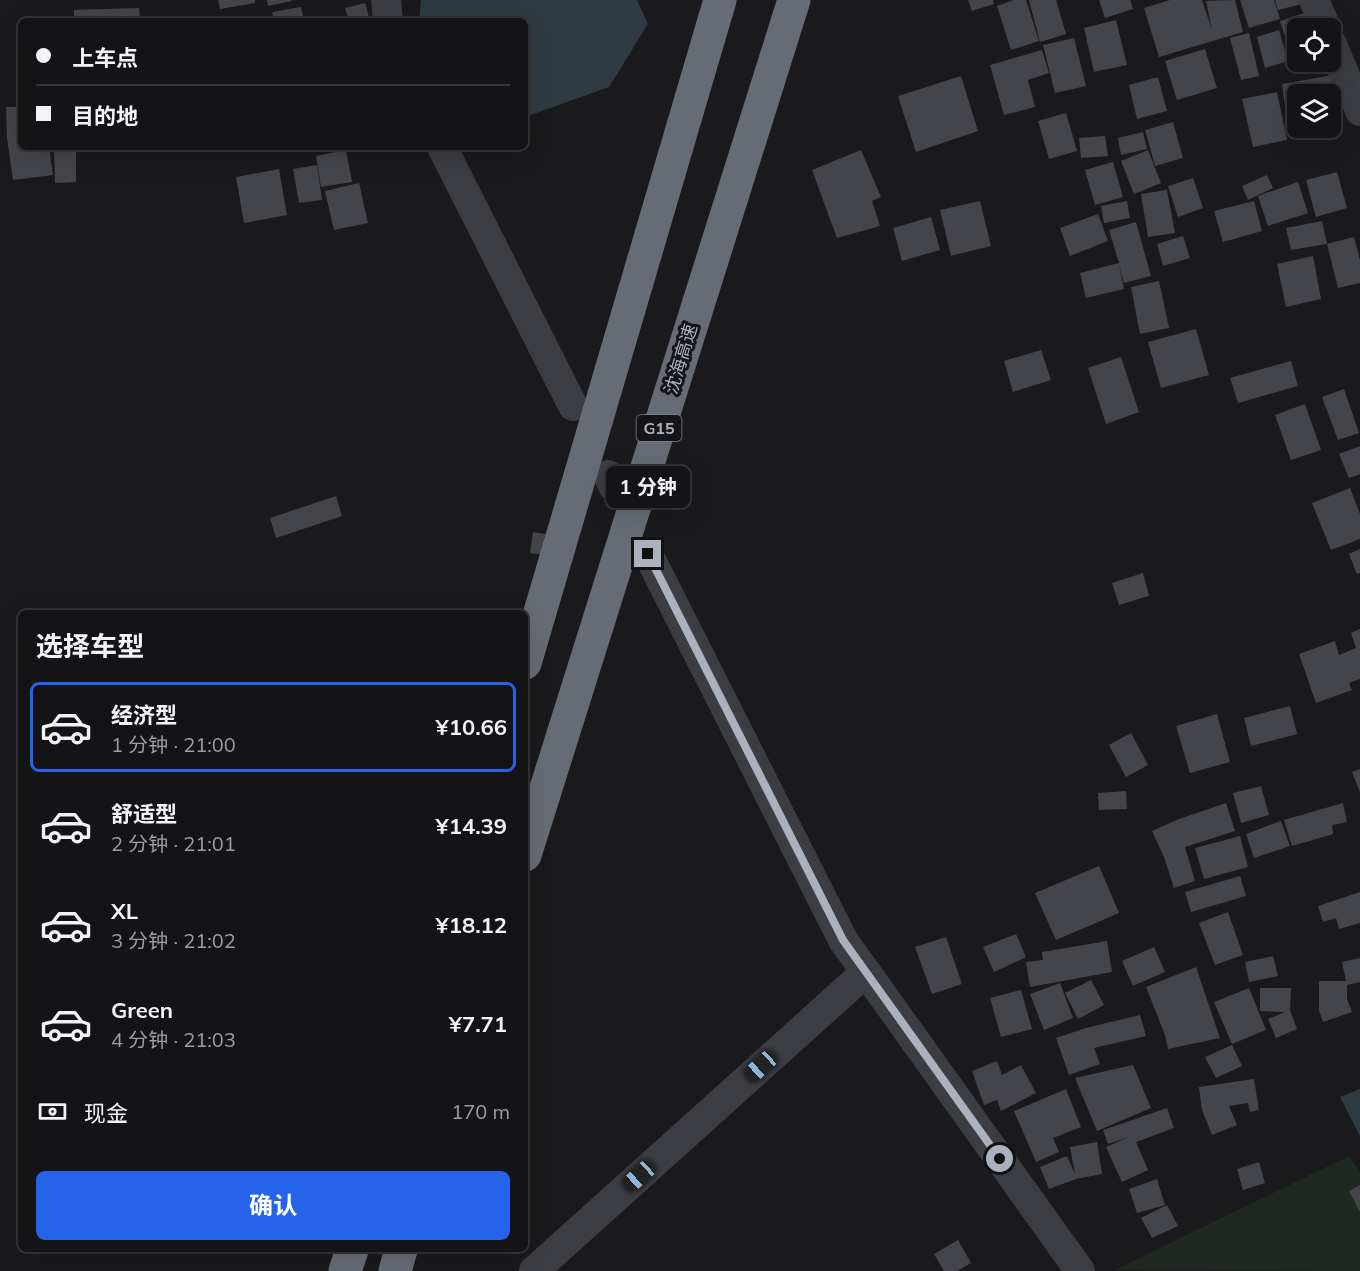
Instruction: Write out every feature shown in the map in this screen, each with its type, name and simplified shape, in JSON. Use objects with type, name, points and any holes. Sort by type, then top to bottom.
[{"type":"highway","points":[[528,653],[720,0]]},
{"type":"highway","name":"沈海高速","points":[[528,845],[794,0]]},
{"type":"highway","points":[[345,1271],[351,1252]]},
{"type":"highway","points":[[395,1271],[400,1252]]},
{"type":"street","points":[[386,0],[388,18]]},
{"type":"street","points":[[1314,0],[1322,18]]},
{"type":"street","points":[[1341,66],[1360,111]]},
{"type":"street","points":[[444,150],[573,406]]},
{"type":"street","points":[[648,554],[843,940],[1080,1271]]},
{"type":"street","points":[[534,1271],[866,972]]},
{"type":"shaded area","points":[[421,0],[637,0],[648,24],[609,87],[528,116],[528,18],[419,18]]},
{"type":"shaded area","points":[[1360,1089],[1360,1136],[1340,1097]]},
{"type":"shaded area","points":[[1349,1156],[1360,1172],[1360,1271],[1115,1270]]},
{"type":"building","points":[[218,0],[255,0],[255,3],[220,9]]},
{"type":"building","points":[[267,0],[291,0],[292,1],[268,6]]},
{"type":"building","points":[[968,0],[993,0],[994,4],[972,11]]},
{"type":"building","points":[[1014,0],[1026,0],[1039,41],[1011,50],[997,6]]},
{"type":"building","points":[[1029,0],[1056,0],[1066,34],[1040,42]]},
{"type":"building","points":[[1099,0],[1130,0],[1133,9],[1105,18]]},
{"type":"building","points":[[1170,0],[1202,0],[1212,30],[1206,1],[1235,0],[1243,32],[1159,57],[1144,8]]},
{"type":"building","points":[[1240,0],[1274,0],[1280,19],[1249,28]]},
{"type":"building","points":[[1275,0],[1305,0],[1306,3],[1278,10]]},
{"type":"building","points":[[365,3],[369,18],[348,18],[345,8]]},
{"type":"building","points":[[301,7],[303,18],[273,18],[272,12]]},
{"type":"building","points":[[139,8],[140,18],[74,18],[74,10]]},
{"type":"building","points":[[1311,11],[1313,18],[1289,18]]},
{"type":"building","points":[[1287,19],[1287,43],[1280,21]]},
{"type":"building","points":[[1116,20],[1127,65],[1094,72],[1084,28]]},
{"type":"building","points":[[1279,30],[1287,61],[1265,68],[1257,37]]},
{"type":"building","points":[[1249,33],[1259,76],[1241,80],[1230,38]]},
{"type":"building","points":[[1074,38],[1086,86],[1055,93],[1043,45]]},
{"type":"building","points":[[1205,49],[1217,88],[1177,100],[1165,61]]},
{"type":"building","points":[[1042,50],[1049,73],[1028,80],[1035,107],[1004,115],[990,65]]},
{"type":"building","points":[[1333,75],[1335,84],[1287,84],[1287,120],[1282,84]]},
{"type":"building","points":[[961,76],[978,131],[916,152],[898,96]]},
{"type":"building","points":[[1158,77],[1167,111],[1137,119],[1129,85]]},
{"type":"building","points":[[1277,92],[1287,140],[1253,147],[1242,99]]},
{"type":"building","points":[[6,107],[18,107],[18,150],[49,150],[53,175],[13,180],[7,138]]},
{"type":"building","points":[[1066,113],[1077,151],[1049,159],[1038,121]]},
{"type":"building","points":[[1173,122],[1183,158],[1155,166],[1145,130]]},
{"type":"building","points":[[1143,132],[1147,149],[1121,155],[1118,138]]},
{"type":"building","points":[[1105,136],[1108,156],[1081,158],[1079,138]]},
{"type":"building","points":[[54,150],[76,150],[76,182],[55,183]]},
{"type":"building","points":[[346,150],[352,182],[321,187],[316,156]]},
{"type":"building","points":[[861,150],[881,197],[872,201],[880,226],[837,238],[812,170]]},
{"type":"building","points":[[1148,150],[1161,183],[1134,194],[1121,161]]},
{"type":"building","points":[[1113,162],[1123,197],[1095,205],[1085,170]]},
{"type":"building","points":[[317,165],[322,200],[299,203],[293,169]]},
{"type":"building","points":[[279,169],[287,215],[244,223],[236,177]]},
{"type":"building","points":[[1337,172],[1347,208],[1316,217],[1306,180]]},
{"type":"building","points":[[1267,175],[1273,188],[1248,200],[1242,186]]},
{"type":"building","points":[[1193,178],[1203,208],[1178,217],[1168,186]]},
{"type":"building","points":[[1298,182],[1308,213],[1268,226],[1258,196]]},
{"type":"building","points":[[359,183],[368,223],[334,230],[325,191]]},
{"type":"building","points":[[1167,190],[1175,233],[1148,237],[1141,194]]},
{"type":"building","points":[[980,201],[991,246],[951,256],[940,210]]},
{"type":"building","points":[[1127,201],[1130,218],[1104,223],[1101,206]]},
{"type":"building","points":[[1254,201],[1262,231],[1223,242],[1214,211]]},
{"type":"building","points":[[1098,214],[1108,241],[1070,256],[1060,228]]},
{"type":"building","points":[[931,217],[940,250],[902,261],[893,228]]},
{"type":"building","points":[[1322,221],[1327,244],[1291,250],[1286,228]]},
{"type":"building","points":[[1136,222],[1151,276],[1124,283],[1119,265],[1124,289],[1086,298],[1080,273],[1119,263],[1109,230]]},
{"type":"building","points":[[1183,236],[1190,258],[1163,266],[1157,244]]},
{"type":"building","points":[[1354,237],[1360,260],[1360,283],[1338,288],[1327,244]]},
{"type":"building","points":[[1313,256],[1321,299],[1286,307],[1277,264]]},
{"type":"building","points":[[1159,281],[1169,328],[1140,334],[1131,287]]},
{"type":"building","points":[[1196,329],[1209,375],[1161,388],[1148,342]]},
{"type":"building","points":[[1041,350],[1051,380],[1013,392],[1004,361]]},
{"type":"building","points":[[1121,357],[1139,412],[1106,424],[1088,368]]},
{"type":"building","points":[[1291,361],[1298,386],[1238,403],[1230,378]]},
{"type":"building","points":[[1344,389],[1359,433],[1338,440],[1322,397]]},
{"type":"building","points":[[1305,404],[1321,450],[1291,460],[1275,415]]},
{"type":"building","points":[[1360,446],[1360,474],[1349,478],[1339,454]]},
{"type":"building","points":[[1350,488],[1360,514],[1360,539],[1331,550],[1312,503]]},
{"type":"building","points":[[336,496],[342,516],[276,538],[270,518]]},
{"type":"building","points":[[533,532],[570,538],[568,558],[530,553]]},
{"type":"building","points":[[1360,549],[1360,573],[1357,574],[1349,554]]},
{"type":"building","points":[[1143,573],[1149,596],[1119,605],[1112,583]]},
{"type":"building","points":[[1360,629],[1360,679],[1349,683],[1352,690],[1316,703],[1299,654],[1335,641],[1339,655],[1356,648],[1351,633]]},
{"type":"building","points":[[1290,706],[1297,734],[1251,746],[1244,718]]},
{"type":"building","points":[[1217,714],[1230,762],[1190,773],[1176,726]]},
{"type":"building","points":[[1131,733],[1148,765],[1126,777],[1109,745]]},
{"type":"building","points":[[1360,769],[1360,792],[1352,772]]},
{"type":"building","points":[[1261,786],[1269,815],[1241,823],[1233,793]]},
{"type":"building","points":[[1126,791],[1127,809],[1099,810],[1098,793]]},
{"type":"building","points":[[1226,803],[1235,831],[1185,847],[1195,881],[1174,888],[1164,857],[1152,831]]},
{"type":"building","points":[[1343,803],[1347,822],[1332,825],[1333,834],[1292,846],[1284,820]]},
{"type":"building","points":[[1281,821],[1290,846],[1254,858],[1246,834]]},
{"type":"building","points":[[1240,836],[1248,867],[1204,879],[1195,848]]},
{"type":"building","points":[[1099,866],[1119,913],[1056,940],[1035,893]]},
{"type":"building","points":[[1240,876],[1246,896],[1191,912],[1185,892]]},
{"type":"building","points":[[1360,892],[1360,923],[1339,929],[1336,918],[1323,922],[1318,906]]},
{"type":"building","points":[[1228,912],[1243,955],[1215,965],[1199,923]]},
{"type":"building","points":[[1016,934],[1026,957],[994,972],[983,947]]},
{"type":"building","points":[[946,937],[962,984],[932,994],[915,947]]},
{"type":"building","points":[[1107,941],[1112,972],[1030,987],[1026,962],[1043,960],[1042,952]]},
{"type":"building","points":[[1154,947],[1165,972],[1133,986],[1122,961]]},
{"type":"building","points":[[1273,956],[1278,976],[1249,982],[1245,962]]},
{"type":"building","points":[[1360,958],[1360,982],[1347,985],[1347,999],[1352,1012],[1323,1022],[1319,1010],[1319,981],[1346,981],[1342,962]]},
{"type":"building","points":[[1196,967],[1220,1038],[1168,1049],[1165,1035],[1146,987]]},
{"type":"building","points":[[1091,980],[1104,1005],[1078,1019],[1065,993]]},
{"type":"building","points":[[1060,983],[1073,1018],[1044,1030],[1030,994]]},
{"type":"building","points":[[1249,988],[1266,1030],[1232,1044],[1214,1002]]},
{"type":"building","points":[[1260,988],[1291,988],[1290,1010],[1297,1029],[1276,1038],[1268,1019],[1285,1012],[1260,1011]]},
{"type":"building","points":[[1021,990],[1032,1029],[1001,1037],[990,998]]},
{"type":"building","points":[[1140,1015],[1146,1036],[1094,1048],[1100,1064],[1069,1075],[1056,1038]]},
{"type":"building","points":[[1232,1045],[1242,1066],[1216,1078],[1205,1057]]},
{"type":"building","points":[[997,1061],[1002,1075],[1021,1065],[1036,1093],[1001,1111],[997,1100],[984,1105],[972,1071]]},
{"type":"building","points":[[1133,1065],[1151,1108],[1097,1131],[1075,1078]]},
{"type":"building","points":[[1254,1079],[1259,1110],[1250,1112],[1248,1103],[1229,1106],[1237,1125],[1212,1135],[1202,1110],[1199,1087]]},
{"type":"building","points":[[1066,1089],[1081,1127],[1053,1138],[1059,1152],[1036,1162],[1014,1111]]},
{"type":"building","points":[[1167,1108],[1174,1128],[1136,1142],[1148,1170],[1122,1182],[1106,1147],[1129,1137],[1108,1144],[1103,1130]]},
{"type":"building","points":[[1097,1142],[1102,1174],[1076,1179],[1049,1189],[1040,1167],[1067,1156],[1075,1174],[1070,1147]]},
{"type":"building","points":[[1259,1162],[1265,1183],[1243,1190],[1237,1169]]},
{"type":"building","points":[[1157,1179],[1165,1205],[1137,1213],[1129,1189]]},
{"type":"building","points":[[1360,1185],[1360,1212],[1349,1191]]},
{"type":"building","points":[[1167,1205],[1178,1226],[1152,1238],[1141,1218]]},
{"type":"building","points":[[958,1240],[971,1263],[957,1271],[944,1271],[934,1254]]},
{"type":"route","points":[[648,554],[843,940],[1000,1159]]}]
